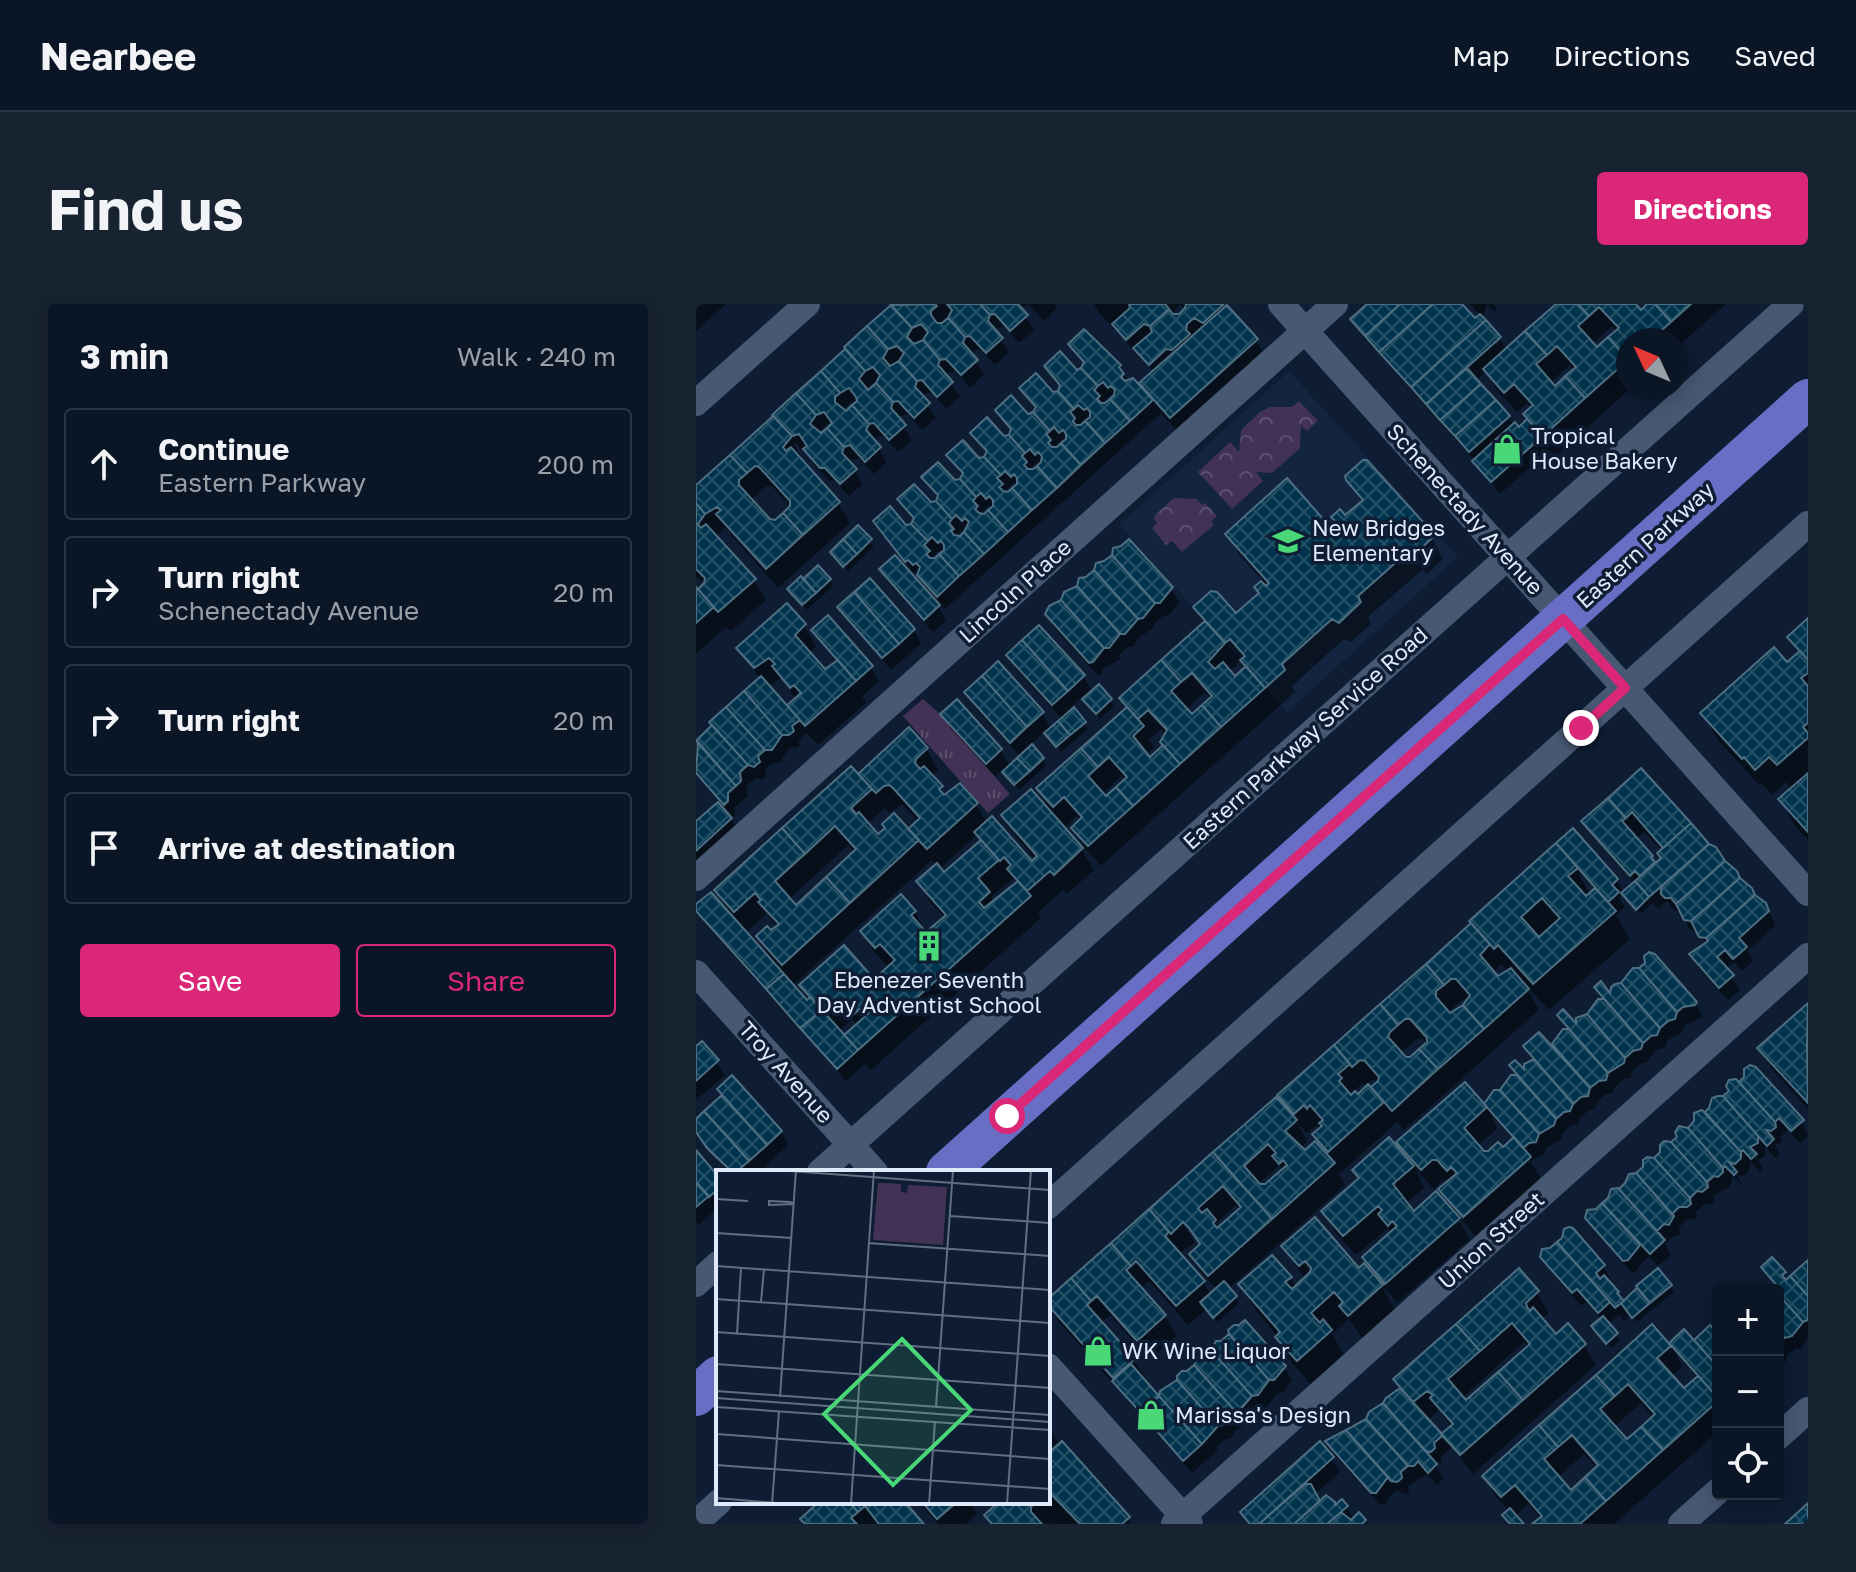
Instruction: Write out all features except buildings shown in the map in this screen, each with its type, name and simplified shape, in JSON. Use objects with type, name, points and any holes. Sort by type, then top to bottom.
[{"type":"main road","name":"Eastern Parkway","points":[[948,1170],[1808,399]]},
{"type":"main road","points":[[696,1396],[716,1378]]},
{"type":"street","points":[[696,403],[807,304]]},
{"type":"street","name":"Schenectady Avenue","points":[[1281,304],[1808,893]]},
{"type":"street","name":"Lincoln Place","points":[[696,878],[1335,304]]},
{"type":"street","name":"Eastern Parkway Service Road","points":[[822,1170],[1791,304]]},
{"type":"street","points":[[1050,1204],[1808,524]]},
{"type":"street","name":"Union Street","points":[[1182,1521],[1808,956]]},
{"type":"street","name":"Troy Avenue","points":[[696,973],[873,1170]]},
{"type":"street","points":[[696,1284],[716,1266]]},
{"type":"street","points":[[1050,1368],[1182,1521]]},
{"type":"street","points":[[1784,1432],[1808,1410]]},
{"type":"street","points":[[1681,1524],[1712,1496]]},
{"type":"street","points":[[696,1523],[717,1504]]},
{"type":"shaded area","name":"New Bridges Elementary","points":[[1289,371],[1458,557],[1287,712],[1119,525]]},
{"type":"green space","points":[[1299,401],[1318,421],[1307,431],[1301,426],[1300,448],[1272,473],[1256,472],[1263,481],[1232,509],[1198,472],[1230,442],[1239,452],[1241,430],[1260,412],[1270,407],[1292,407]]},
{"type":"green space","points":[[1174,498],[1197,499],[1217,516],[1211,521],[1214,525],[1182,552],[1172,541],[1166,545],[1152,528],[1157,523],[1155,515]]},
{"type":"green space","points":[[923,699],[940,714],[1010,794],[988,813],[903,716]]},
{"type":"place","name":"Tropical House Bakery","points":[[1507,449]]},
{"type":"place","name":"New Bridges Elementary","points":[[1288,541]]},
{"type":"place","name":"Ebenezer Seventh Day Adventist School","points":[[929,946]]},
{"type":"place","name":"WK Wine Liquor","points":[[1098,1351]]},
{"type":"place","name":"Marissa's Design","points":[[1151,1415]]},
{"type":"route","points":[[1007,1116],[1563,619],[1625,688],[1581,728]]}]
